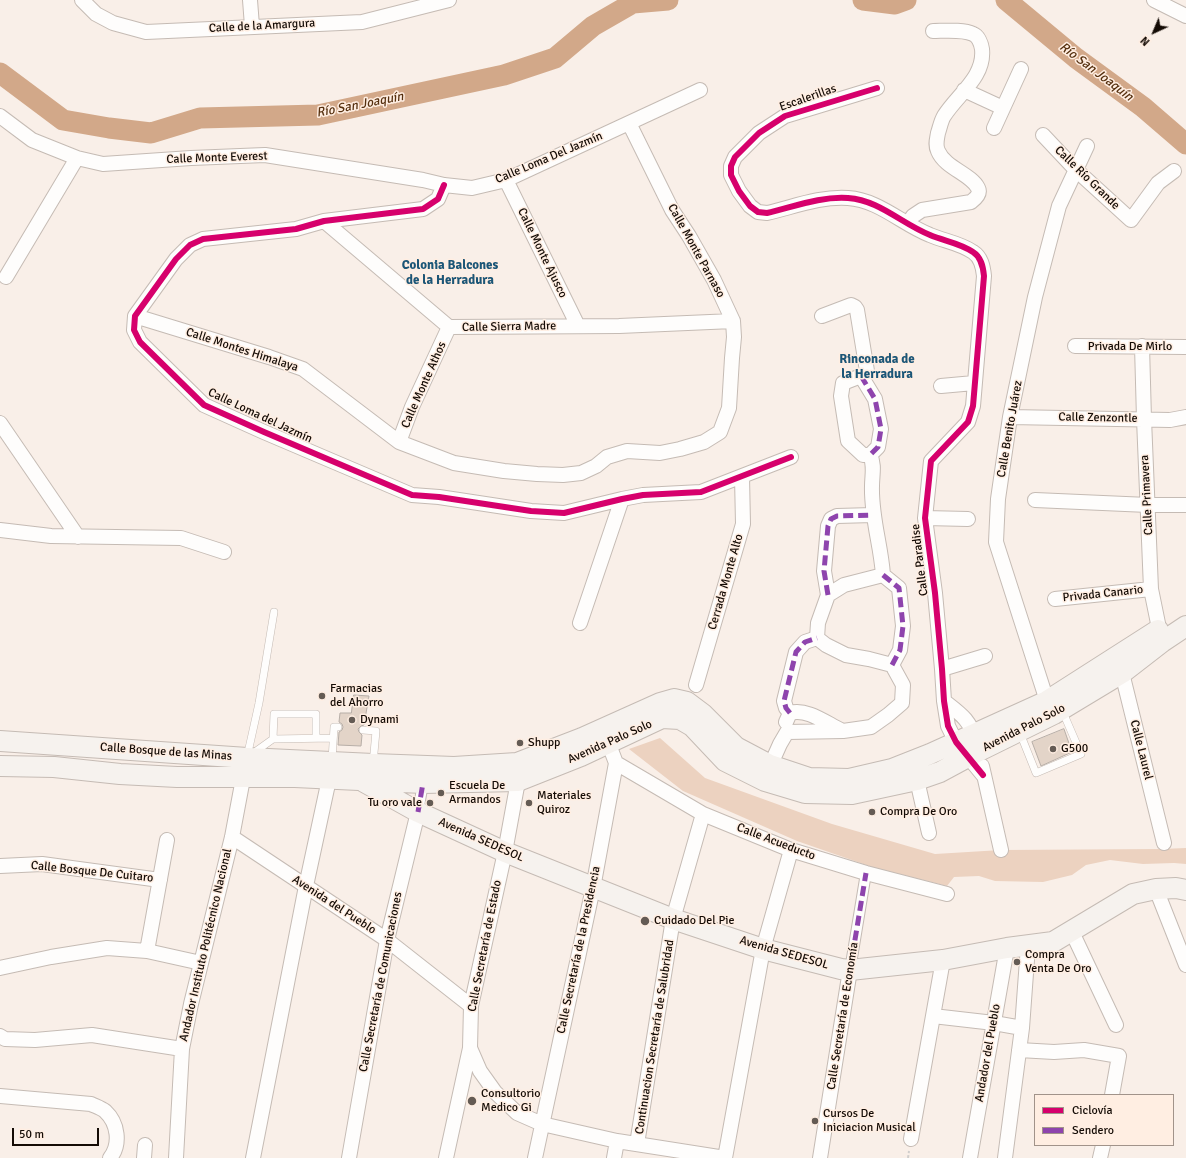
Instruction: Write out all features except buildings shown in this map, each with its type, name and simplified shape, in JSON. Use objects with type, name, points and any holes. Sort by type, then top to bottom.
[{"type":"main road","name":"Avenida Palo Solo","points":[[331,770],[359,779],[423,783],[518,781],[581,756],[608,742],[662,718],[680,719],[692,726],[725,761],[767,773],[809,778],[849,779],[892,769],[930,754],[970,746],[1019,731],[1160,636],[1186,612]]},
{"type":"main road","name":"Avenida Palo Solo","points":[[1160,636],[1186,626]]},
{"type":"main road","name":"Avenida Palo Solo","points":[[331,770],[373,764],[454,767],[517,763],[582,738],[660,703],[674,699],[687,702],[698,710],[736,747],[767,773],[805,793],[852,794],[917,780],[940,772],[970,746],[1054,708]]},
{"type":"main road","name":"Calle Bosque de las Minas","points":[[0,741],[247,758],[331,770]]},
{"type":"main road","name":"Calle Bosque de las Minas","points":[[0,766],[54,767],[120,774],[177,777],[243,778],[295,777],[331,770]]},
{"type":"main road","name":"Avenida SEDESOL","points":[[359,779],[418,812],[505,852],[593,888],[673,919],[763,949],[840,969],[850,970],[943,960],[1007,948],[1053,942],[1072,932],[1133,894],[1156,889],[1183,891]]},
{"type":"street","name":"Calle de la Amargura","points":[[82,0],[96,14],[113,23],[146,32],[362,22],[450,0]]},
{"type":"street","points":[[250,0],[252,26]]},
{"type":"street","points":[[1154,0],[1186,16]]},
{"type":"street","points":[[908,223],[913,216],[922,210],[971,202],[979,194],[978,188],[971,180],[943,159],[938,151],[936,140],[943,118],[978,72],[983,59],[982,46],[979,38],[972,34],[962,32],[933,31]]},
{"type":"street","points":[[994,128],[1021,69]]},
{"type":"street","name":"Escalerillas","points":[[877,88],[784,116],[759,133],[735,157],[731,166],[732,175],[739,191],[750,206],[758,212],[767,213],[823,199],[848,198],[870,202],[908,223]]},
{"type":"street","name":"Calle Loma Del Jazmín","points":[[444,185],[472,188],[506,180],[700,90]]},
{"type":"street","points":[[964,90],[1003,108]]},
{"type":"street","name":"Calle Monte Everest","points":[[0,116],[32,140],[77,158],[103,164],[264,155],[423,180],[444,185]]},
{"type":"street","name":"Calle Monte Parnaso","points":[[398,442],[454,463],[504,471],[563,475],[581,473],[596,466],[608,457],[627,451],[660,453],[704,442],[720,432],[729,408],[734,337],[733,321],[714,280],[689,236],[672,210],[629,123]]},
{"type":"street","name":"Calle Río Grande","points":[[1044,135],[1075,170],[1131,220],[1158,183],[1174,171]]},
{"type":"street","name":"Calle Benito Juárez","points":[[1054,708],[996,542],[998,499],[1010,417],[1035,297],[1059,206],[1087,146]]},
{"type":"street","points":[[6,277],[77,158]]},
{"type":"street","name":"Calle Monte Ajusco","points":[[506,180],[578,326]]},
{"type":"street","points":[[135,316],[176,259],[190,245],[203,239],[296,229],[324,221],[423,209],[438,199],[444,185]]},
{"type":"street","name":"Calle Sierra Madre","points":[[324,221],[449,327],[619,326],[733,321]]},
{"type":"street","name":"Calle Paradise","points":[[908,223],[931,236],[954,243],[974,252],[982,263],[984,276],[973,406],[968,422],[931,461],[925,518],[935,593],[944,701],[948,726],[970,746]]},
{"type":"street","points":[[822,316],[851,305],[857,310],[867,371],[861,376],[843,384],[841,396],[848,441],[863,455],[870,455],[878,447],[881,429],[875,399],[861,376]]},
{"type":"street","name":"Calle Montes Himalaya","points":[[135,316],[269,357],[303,369],[398,442]]},
{"type":"street","name":"Calle Loma del Jazmín","points":[[135,316],[134,330],[140,342],[204,405],[412,495],[439,497],[531,511],[564,513],[643,495],[702,492],[791,457]]},
{"type":"street","name":"Calle Monte Athos","points":[[398,442],[412,407],[449,327]]},
{"type":"street","name":"Privada De Mirlo","points":[[1075,346],[1186,347]]},
{"type":"street","name":"Calle Primavera","points":[[1142,346],[1151,589],[1160,636]]},
{"type":"street","points":[[941,386],[974,383]]},
{"type":"street","name":"Calle Zenzontle","points":[[1010,417],[1170,420],[1186,417]]},
{"type":"street","points":[[0,423],[78,537]]},
{"type":"street","points":[[870,455],[874,463],[872,515],[882,559],[883,575],[900,588],[903,626],[900,650],[892,665]]},
{"type":"street","name":"Cerrada Monte Alto","points":[[696,685],[743,524],[742,477]]},
{"type":"street","points":[[580,623],[622,499]]},
{"type":"street","points":[[1034,500],[1148,505],[1186,505]]},
{"type":"street","points":[[816,638],[818,623],[828,595],[824,571],[828,526],[831,519],[837,516],[872,515]]},
{"type":"street","points":[[925,518],[968,519]]},
{"type":"street","points":[[0,530],[51,536],[181,538],[224,552]]},
{"type":"street","points":[[828,595],[844,585],[883,575]]},
{"type":"street","name":"Privada Canario","points":[[1055,599],[1151,589]]},
{"type":"street","points":[[787,732],[843,731],[871,727],[902,703],[903,685],[892,665],[846,655],[816,638]]},
{"type":"street","points":[[790,713],[786,708],[784,701],[796,652],[806,642],[816,638]]},
{"type":"street","points":[[942,669],[985,656]]},
{"type":"street","name":"Calle Laurel","points":[[1117,666],[1164,843]]},
{"type":"street","points":[[944,701],[965,717],[970,746],[983,775],[1001,850]]},
{"type":"street","points":[[790,713],[797,711],[843,731]]},
{"type":"street","points":[[767,773],[787,732],[785,726],[790,713]]},
{"type":"street","points":[[608,742],[616,762]]},
{"type":"street","name":"Andador Instituto Politécnico Nacional","points":[[176,1158],[182,1049],[191,1004],[232,837],[247,758]]},
{"type":"street","name":"Calle Acueducto","points":[[616,762],[703,814],[791,850],[866,873],[947,894]]},
{"type":"street","name":"Calle Secretaría de la Presidencia","points":[[535,1158],[593,888],[616,762]]},
{"type":"street","points":[[253,1158],[306,886],[331,770]]},
{"type":"street","points":[[917,780],[929,833]]},
{"type":"street","name":"Calle Secretaría de Estado","points":[[446,1158],[470,1048],[471,1006],[505,852],[518,781]]},
{"type":"street","name":"Calle Secretaría de Comunicaciones","points":[[349,1158],[387,940],[418,812],[423,783]]},
{"type":"street","name":"Continuacion Secretaría de Salubridad","points":[[637,1144],[673,919],[703,814]]},
{"type":"street","name":"Avenida del Pueblo","points":[[232,837],[387,940],[471,1006]]},
{"type":"street","points":[[147,951],[167,840]]},
{"type":"street","points":[[470,1048],[480,1072],[494,1092],[517,1113],[542,1124],[617,1141],[725,1158],[763,949],[791,850]]},
{"type":"street","name":"Calle Bosque De Cuitaro","points":[[0,866],[42,864],[160,880]]},
{"type":"street","name":"Calle Secretaría de Economía","points":[[820,1158],[866,873]]},
{"type":"street","points":[[1156,889],[1186,965]]},
{"type":"street","points":[[1072,932],[1116,1025]]},
{"type":"street","points":[[1005,1158],[1022,1028],[1028,946]]},
{"type":"street","points":[[0,968],[50,957],[107,948],[147,951],[201,963]]},
{"type":"street","name":"Andador del Pueblo","points":[[970,1158],[1007,948]]},
{"type":"street","points":[[911,1139],[943,960]]},
{"type":"street","points":[[933,1016],[994,1023],[1022,1028]]},
{"type":"street","points":[[0,1036],[5,1039],[34,1040],[92,1035],[182,1049]]},
{"type":"street","points":[[1019,1050],[1054,1052],[1084,1050],[1119,1056],[1112,1094]]},
{"type":"street","points":[[0,1096],[91,1104],[104,1110],[113,1121],[118,1140],[115,1152],[110,1158]]},
{"type":"street","points":[[614,1158],[617,1141]]},
{"type":"street","points":[[1100,1158],[1102,1146]]},
{"type":"lane","points":[[247,758],[259,703],[274,612]]},
{"type":"lane","points":[[1019,731],[1036,773],[1081,754],[1054,708]]},
{"type":"lane","points":[[272,739],[274,714],[316,714],[316,738]]},
{"type":"lane","points":[[331,770],[334,727],[338,727]]},
{"type":"lane","points":[[363,730],[376,731],[373,764]]},
{"type":"lane","points":[[247,758],[272,739],[333,738]]},
{"type":"shaded area","points":[[660,738],[705,778],[832,824],[935,854],[1001,850],[1186,848],[1186,864],[1143,864],[1110,860],[1086,865],[1072,875],[1043,882],[995,881],[979,876],[954,877],[947,886],[872,867],[797,841],[683,791],[629,749]]},
{"type":"waterway","name":"Río San Joaquín","points":[[0,73],[63,120],[109,128],[151,133],[200,118],[318,115],[504,75],[555,58],[593,26],[633,3],[668,0]]},
{"type":"waterway","name":"Río San Joaquín","points":[[863,0],[895,4],[906,0]]},
{"type":"waterway","name":"Río San Joaquín","points":[[1006,0],[1076,58],[1143,107],[1186,144]]},
{"type":"marked path","points":[[861,376],[875,399],[881,429],[878,447],[870,455]]},
{"type":"marked path","points":[[828,595],[824,571],[828,526],[831,519],[837,516],[873,515]]},
{"type":"marked path","points":[[883,575],[899,588],[903,626],[900,650],[892,665]]},
{"type":"marked path","points":[[790,713],[786,708],[784,701],[796,652],[805,642],[817,638]]},
{"type":"marked path","points":[[418,812],[423,783]]},
{"type":"marked path","points":[[850,970],[866,873]]},
{"type":"cycle path","points":[[877,88],[785,116],[759,133],[735,157],[731,166],[731,175],[739,191],[750,206],[758,212],[767,213],[807,202],[828,199],[848,198],[859,200],[870,203],[930,235],[968,249],[976,254],[981,262],[984,276],[973,406],[968,422],[931,461],[925,518],[935,593],[944,701],[948,726],[956,742],[983,775]]},
{"type":"cycle path","points":[[444,185],[438,199],[423,209],[324,221],[296,229],[203,239],[190,245],[176,259],[135,316],[134,330],[140,342],[204,405],[412,495],[439,497],[531,511],[564,513],[643,495],[701,492],[791,457]]},
{"type":"place","name":"Farmacias del Ahorro","points":[[322,696]]},
{"type":"place","name":"Dynami","points":[[352,720]]},
{"type":"place","name":"Shupp","points":[[520,743]]},
{"type":"place","name":"G500","points":[[1053,749]]},
{"type":"place","name":"Escuela De Armandos","points":[[441,793]]},
{"type":"place","name":"Tu oro vale","points":[[430,803]]},
{"type":"place","name":"Materiales Quiroz","points":[[529,803]]},
{"type":"place","name":"Compra De Oro","points":[[872,812]]},
{"type":"place","name":"Cuidado Del Pie","points":[[645,921]]},
{"type":"place","name":"Compra Venta De Oro","points":[[1017,962]]},
{"type":"place","name":"Consultorio Medico Gi","points":[[472,1101]]},
{"type":"place","name":"Cursos De Iniciacion Musical","points":[[815,1121]]},
{"type":"district","name":"Colonia Balcones de la Herradura","points":[[450,274]]},
{"type":"district","name":"Rinconada de la Herradura","points":[[877,368]]}]
